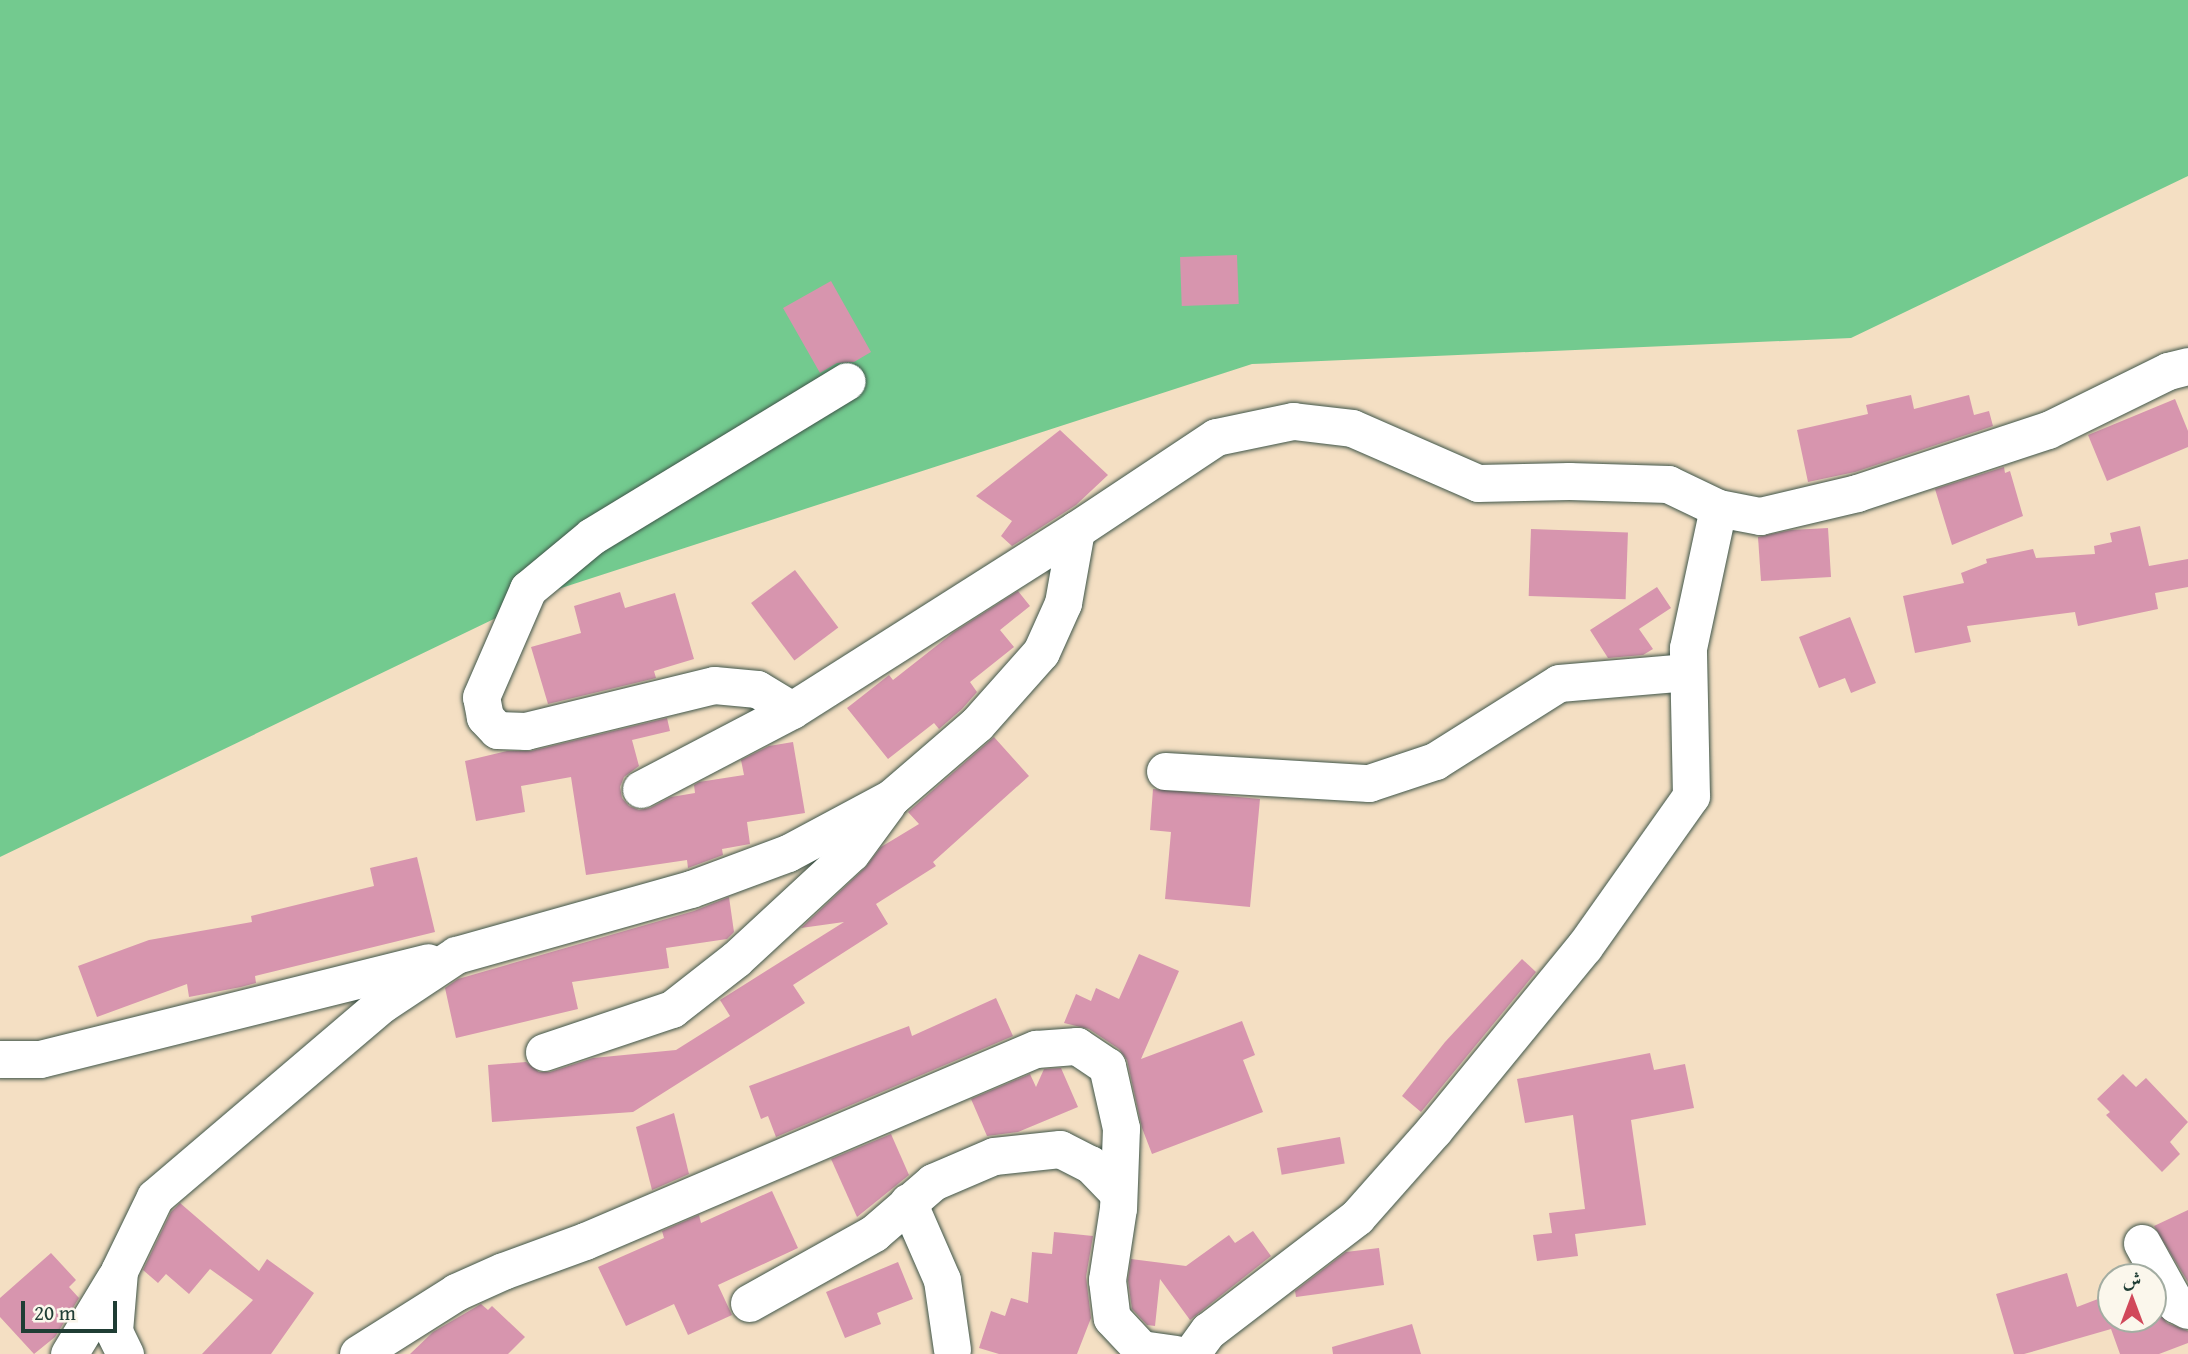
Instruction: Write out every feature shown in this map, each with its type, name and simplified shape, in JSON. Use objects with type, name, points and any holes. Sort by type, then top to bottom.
[{"type":"street","points":[[641,789],[792,710],[1216,438],[1293,421],[1352,428],[1478,483],[1569,481],[1668,484],[1718,509],[1760,516],[1857,493],[2048,430],[2168,371],[2188,366]]},
{"type":"street","points":[[792,710],[757,689],[714,685],[526,731],[497,730],[485,718],[481,697],[527,589],[592,536],[847,381]]},
{"type":"street","points":[[1191,1354],[1208,1331],[1357,1217],[1434,1130],[1584,947],[1691,796],[1688,648],[1718,509]]},
{"type":"street","points":[[544,1052],[672,1009],[736,959],[851,853],[891,798],[976,724],[1041,652],[1063,603],[1076,530]]},
{"type":"street","points":[[1165,771],[1369,783],[1435,761],[1559,683],[1688,671]]},
{"type":"street","points":[[0,1059],[40,1059],[456,955],[691,889],[788,853],[891,798]]},
{"type":"street","points":[[69,1354],[119,1271],[155,1197],[382,1004],[456,955]]},
{"type":"street","points":[[358,1354],[456,1292],[623,1225],[1036,1049],[1077,1046],[1107,1066],[1121,1128],[1118,1193],[1107,1280],[1112,1318],[1141,1349],[1175,1354]]},
{"type":"street","points":[[749,1303],[874,1233],[933,1182],[994,1156],[1060,1149],[1090,1164],[1118,1193]]},
{"type":"street","points":[[908,1202],[942,1280],[953,1349]]},
{"type":"street","points":[[2142,1243],[2176,1304],[2188,1310]]},
{"type":"street","points":[[119,1271],[114,1331],[125,1354]]},
{"type":"green space","points":[[0,0],[2188,0],[2188,176],[1851,338],[1252,364],[552,591],[0,857]]},
{"type":"building","points":[[1237,255],[1239,304],[1182,306],[1180,257]]},
{"type":"building","points":[[831,281],[871,352],[854,362],[837,363],[820,373],[783,308]]},
{"type":"building","points":[[1911,395],[1914,409],[1969,395],[1974,415],[1989,411],[1993,426],[1855,472],[1808,482],[1797,430],[1868,414],[1866,405]]},
{"type":"building","points":[[2175,399],[2188,431],[2188,447],[2107,481],[2088,435]]},
{"type":"building","points":[[1060,430],[1108,475],[1076,505],[1012,546],[1001,536],[1012,521],[976,496]]},
{"type":"building","points":[[2004,467],[2005,473],[2010,471],[2023,516],[1952,545],[1935,489]]},
{"type":"building","points":[[2140,526],[2149,566],[2188,559],[2188,587],[2155,593],[2158,609],[2078,626],[2075,612],[1967,626],[1971,642],[1915,653],[1903,596],[1964,583],[1961,573],[1987,563],[1986,559],[2033,549],[2036,558],[2095,554],[2094,546],[2112,542],[2110,533]]},
{"type":"building","points":[[1828,528],[1831,577],[1761,581],[1758,537],[1791,530]]},
{"type":"building","points":[[1531,529],[1628,532],[1626,599],[1529,596]]},
{"type":"building","points":[[795,570],[838,628],[794,661],[751,603]]},
{"type":"building","points":[[1657,587],[1671,608],[1639,629],[1653,649],[1643,655],[1608,658],[1590,630]]},
{"type":"building","points":[[1018,591],[1030,606],[1000,630],[1014,647],[970,682],[977,692],[962,709],[939,729],[934,723],[888,759],[847,708],[889,675],[893,680],[954,632]]},
{"type":"building","points":[[620,592],[625,608],[675,593],[694,659],[654,671],[656,678],[548,704],[531,647],[581,633],[574,606]]},
{"type":"building","points":[[1850,617],[1876,683],[1851,693],[1845,678],[1819,688],[1799,637]]},
{"type":"building","points":[[667,718],[670,731],[632,740],[639,766],[624,777],[620,787],[622,798],[629,806],[639,810],[650,808],[671,797],[695,793],[694,785],[699,782],[744,775],[741,760],[769,746],[793,742],[805,813],[747,822],[750,844],[722,849],[723,855],[688,868],[687,860],[586,875],[571,777],[521,786],[525,812],[476,821],[465,761],[507,751],[531,751]]},
{"type":"building","points":[[994,737],[1029,776],[933,862],[936,866],[876,904],[888,924],[793,985],[805,1003],[633,1112],[492,1122],[488,1065],[526,1062],[539,1072],[550,1072],[593,1058],[676,1050],[730,1016],[720,1000],[844,922],[801,928],[865,868],[881,847],[919,824],[908,812]]},
{"type":"building","points":[[1153,789],[1260,799],[1250,907],[1165,899],[1171,832],[1150,830]]},
{"type":"building","points":[[417,857],[435,932],[255,976],[256,983],[241,987],[189,997],[187,984],[97,1017],[78,966],[149,940],[252,922],[251,916],[374,886],[370,868]]},
{"type":"building","points":[[729,897],[734,932],[727,939],[666,948],[669,968],[572,982],[578,1009],[456,1038],[445,988],[458,979],[694,911]]},
{"type":"building","points":[[1139,954],[1179,971],[1141,1059],[1242,1021],[1255,1055],[1243,1060],[1263,1112],[1152,1154],[1142,1128],[1127,1060],[1119,1049],[1089,1029],[1064,1023],[1076,994],[1091,1001],[1096,988],[1119,999]]},
{"type":"building","points":[[1522,959],[1536,972],[1421,1112],[1402,1096],[1445,1042]]},
{"type":"building","points":[[996,998],[1013,1036],[776,1137],[768,1116],[761,1119],[749,1086],[909,1026],[912,1036]]},
{"type":"building","points":[[1650,1053],[1654,1070],[1685,1064],[1694,1108],[1631,1120],[1646,1225],[1575,1234],[1578,1256],[1537,1261],[1533,1235],[1552,1233],[1549,1213],[1585,1209],[1573,1115],[1525,1123],[1517,1079]]},
{"type":"building","points":[[1061,1068],[1078,1107],[1018,1132],[987,1136],[971,1099],[1030,1074],[1036,1087],[1044,1069]]},
{"type":"building","points":[[2123,1074],[2136,1087],[2146,1078],[2188,1122],[2170,1142],[2180,1154],[2162,1172],[2106,1115],[2110,1112],[2097,1099]]},
{"type":"building","points":[[674,1113],[689,1174],[652,1190],[636,1127]]},
{"type":"building","points":[[891,1134],[909,1175],[857,1217],[831,1159]]},
{"type":"building","points":[[1340,1137],[1345,1164],[1282,1175],[1277,1148]]},
{"type":"building","points":[[772,1191],[798,1248],[718,1285],[732,1315],[688,1335],[674,1304],[626,1326],[598,1267],[664,1238],[662,1231],[699,1215],[701,1223]]},
{"type":"building","points":[[180,1203],[259,1271],[267,1259],[314,1293],[271,1354],[202,1354],[253,1300],[210,1269],[189,1294],[166,1274],[158,1283],[143,1270],[171,1212]]},
{"type":"building","points":[[2188,1210],[2188,1282],[2154,1226]]},
{"type":"building","points":[[1253,1231],[1271,1256],[1190,1320],[1160,1279],[1155,1326],[1147,1325],[1132,1309],[1128,1280],[1131,1259],[1186,1266],[1229,1235],[1235,1243]]},
{"type":"building","points":[[1054,1232],[1093,1236],[1086,1277],[1091,1318],[1077,1354],[999,1354],[979,1348],[991,1311],[1005,1316],[1011,1298],[1028,1303],[1032,1252],[1052,1254]]},
{"type":"building","points":[[1379,1248],[1384,1285],[1296,1297],[1295,1291],[1346,1252]]},
{"type":"building","points":[[51,1253],[76,1280],[69,1287],[79,1298],[55,1337],[34,1354],[0,1317],[0,1298]]},
{"type":"building","points":[[898,1262],[913,1299],[877,1313],[881,1324],[845,1338],[826,1292]]},
{"type":"building","points":[[2067,1273],[2077,1307],[2097,1299],[2097,1333],[2024,1354],[2014,1354],[1996,1294]]},
{"type":"building","points":[[481,1304],[488,1310],[492,1306],[525,1337],[508,1354],[410,1354],[433,1332]]},
{"type":"building","points":[[2167,1323],[2188,1331],[2188,1343],[2159,1354],[2120,1354],[2112,1333],[2167,1333]]},
{"type":"building","points":[[1412,1324],[1421,1354],[1333,1354],[1332,1347]]}]
